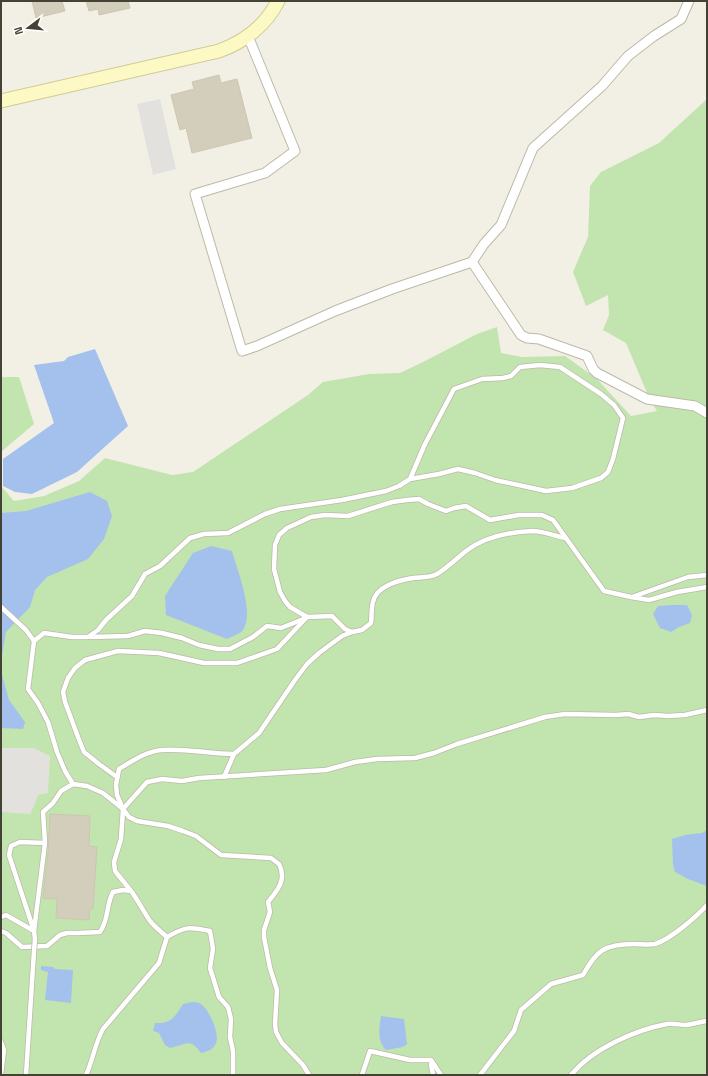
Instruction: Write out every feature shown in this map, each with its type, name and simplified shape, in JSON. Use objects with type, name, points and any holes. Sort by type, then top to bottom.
[{"type":"street","points":[[1,101],[207,54],[230,47],[248,36],[268,16],[278,1]]},
{"type":"street","points":[[248,36],[295,151],[265,173],[195,194],[242,351],[257,346],[335,311],[392,289],[472,262],[484,244],[502,225],[533,148],[602,86],[628,56],[654,36],[681,19],[689,1]]},
{"type":"street","points":[[472,262],[508,318],[521,335],[527,338],[539,339],[587,356],[597,373],[640,396],[653,400],[695,406],[707,413]]},
{"type":"lane","points":[[88,637],[98,630],[106,620],[132,596],[145,574],[160,566],[190,538],[204,534],[228,533],[265,514],[294,506],[342,500],[399,486],[410,479],[458,470],[546,491],[572,488],[601,478],[608,472],[613,459],[623,418],[614,405],[601,394],[560,367],[540,365],[520,367],[511,376],[482,379],[454,389],[420,455],[410,479]]},
{"type":"lane","points":[[307,617],[290,607],[280,592],[274,569],[275,545],[279,535],[287,528],[311,517],[325,515],[348,516],[392,502],[419,499],[446,511],[466,506],[490,520],[519,515],[542,515],[553,520],[604,590],[649,600],[677,592],[707,588]]},
{"type":"lane","points":[[224,777],[234,754],[259,733],[307,664],[342,636],[362,630],[370,623],[373,601],[378,592],[386,586],[407,579],[436,574],[455,561],[466,551],[493,537],[534,531],[565,538]]},
{"type":"lane","points":[[631,597],[688,577],[707,575]]},
{"type":"lane","points":[[1,607],[26,630],[34,641],[28,690],[38,703],[48,722],[57,752],[65,771],[73,784]]},
{"type":"lane","points":[[34,641],[44,633],[88,637],[128,636],[145,631],[182,638],[199,645],[218,649],[230,649],[253,637],[267,626],[281,628],[307,617],[332,616],[344,629],[352,632]]},
{"type":"lane","points":[[117,777],[84,752],[65,702],[63,692],[68,678],[75,668],[84,660],[118,651],[159,653],[204,663],[237,663],[277,649],[307,617]]},
{"type":"lane","points":[[167,937],[151,922],[138,899],[115,871],[114,862],[120,839],[123,809],[147,782],[162,779],[182,781],[199,778],[326,770],[355,762],[377,759],[415,758],[545,717],[565,714],[628,714],[639,717],[654,715],[685,715],[707,710]]},
{"type":"lane","points":[[234,754],[161,750],[146,754],[119,769],[116,785],[117,790],[123,809],[128,817],[137,821],[168,826],[196,836],[221,855],[271,858],[279,864],[283,876],[280,885],[268,902],[270,912],[264,930],[270,968],[277,990],[276,1032],[282,1043],[303,1065],[309,1075]]},
{"type":"lane","points":[[34,931],[45,842],[43,812],[53,803],[61,791],[73,784],[87,786],[102,793],[123,809]]},
{"type":"lane","points":[[26,1075],[35,939],[34,931],[9,855],[11,846],[20,842],[45,842]]},
{"type":"lane","points":[[1,932],[6,933],[22,947],[47,946],[60,935],[67,933],[100,932],[105,925],[110,898],[114,892],[123,890],[131,891]]},
{"type":"lane","points":[[480,1075],[514,1032],[522,1010],[551,984],[583,975],[593,958],[605,948],[622,944],[655,944],[666,939],[707,905]]},
{"type":"lane","points":[[1,917],[6,915],[34,931]]},
{"type":"lane","points":[[86,1075],[96,1052],[98,1038],[103,1029],[159,963],[167,937],[183,928],[195,928],[210,931],[212,949],[210,968],[219,997],[228,1006],[231,1019],[230,1037],[233,1051],[233,1075]]},
{"type":"lane","points":[[571,1075],[583,1062],[595,1054],[636,1033],[668,1024],[685,1025],[707,1021]]},
{"type":"lane","points":[[1,1042],[4,1050],[1,1074]]},
{"type":"lane","points":[[362,1075],[370,1051],[410,1060],[431,1060]]},
{"type":"lane","points":[[431,1060],[432,1075]]},
{"type":"lane","points":[[431,1060],[441,1075]]},
{"type":"green space","points":[[707,99],[707,1075],[1,1075],[1,486],[14,501],[44,496],[79,481],[105,458],[172,475],[193,472],[308,395],[323,382],[369,374],[400,373],[477,334],[497,327],[501,353],[522,357],[565,356],[597,379],[631,416],[657,411],[650,400],[626,343],[603,330],[609,315],[608,295],[586,306],[573,272],[588,237],[590,186],[601,172],[659,143]]},
{"type":"green space","points":[[1,377],[19,377],[34,424],[1,452]]},
{"type":"shaded area","points":[[160,99],[176,169],[153,175],[137,104]]},
{"type":"shaded area","points":[[1,748],[34,748],[50,756],[48,793],[38,795],[30,814],[1,812]]},
{"type":"water","points":[[95,349],[128,426],[77,472],[32,494],[15,492],[3,486],[3,459],[54,423],[34,365],[64,361],[68,357]]},
{"type":"water","points":[[90,492],[107,501],[112,516],[104,539],[88,559],[47,577],[35,590],[30,607],[6,632],[1,661],[1,513],[26,511]]},
{"type":"water","points":[[211,546],[232,551],[244,591],[247,613],[246,623],[242,631],[227,639],[166,615],[165,596],[193,553]]},
{"type":"water","points":[[687,605],[692,615],[690,623],[671,632],[660,628],[653,614],[658,606]]},
{"type":"water","points":[[1,671],[9,700],[25,722],[23,729],[1,728]]},
{"type":"water","points":[[707,830],[707,886],[688,879],[675,872],[673,865],[672,839],[685,835],[702,833]]},
{"type":"water","points":[[41,966],[53,967],[55,969],[73,970],[71,1003],[45,1000],[48,972],[41,970]]},
{"type":"water","points":[[192,1002],[201,1004],[207,1011],[213,1022],[217,1039],[212,1049],[201,1053],[193,1045],[187,1043],[170,1048],[165,1045],[159,1033],[153,1031],[155,1023],[169,1021],[175,1016],[183,1004]]},
{"type":"water","points":[[381,1016],[404,1019],[407,1044],[403,1047],[386,1050],[383,1047],[379,1029]]},
{"type":"building","points":[[32,1],[62,1],[65,11],[36,18]]},
{"type":"building","points":[[86,1],[128,1],[130,8],[99,15],[98,9],[89,11]]},
{"type":"building","points":[[219,75],[221,83],[237,79],[252,138],[192,153],[186,128],[180,130],[171,95],[194,89],[192,82]]},
{"type":"building","points":[[50,814],[90,816],[89,846],[97,847],[93,909],[90,909],[89,920],[56,918],[57,899],[43,898],[48,853]]}]
